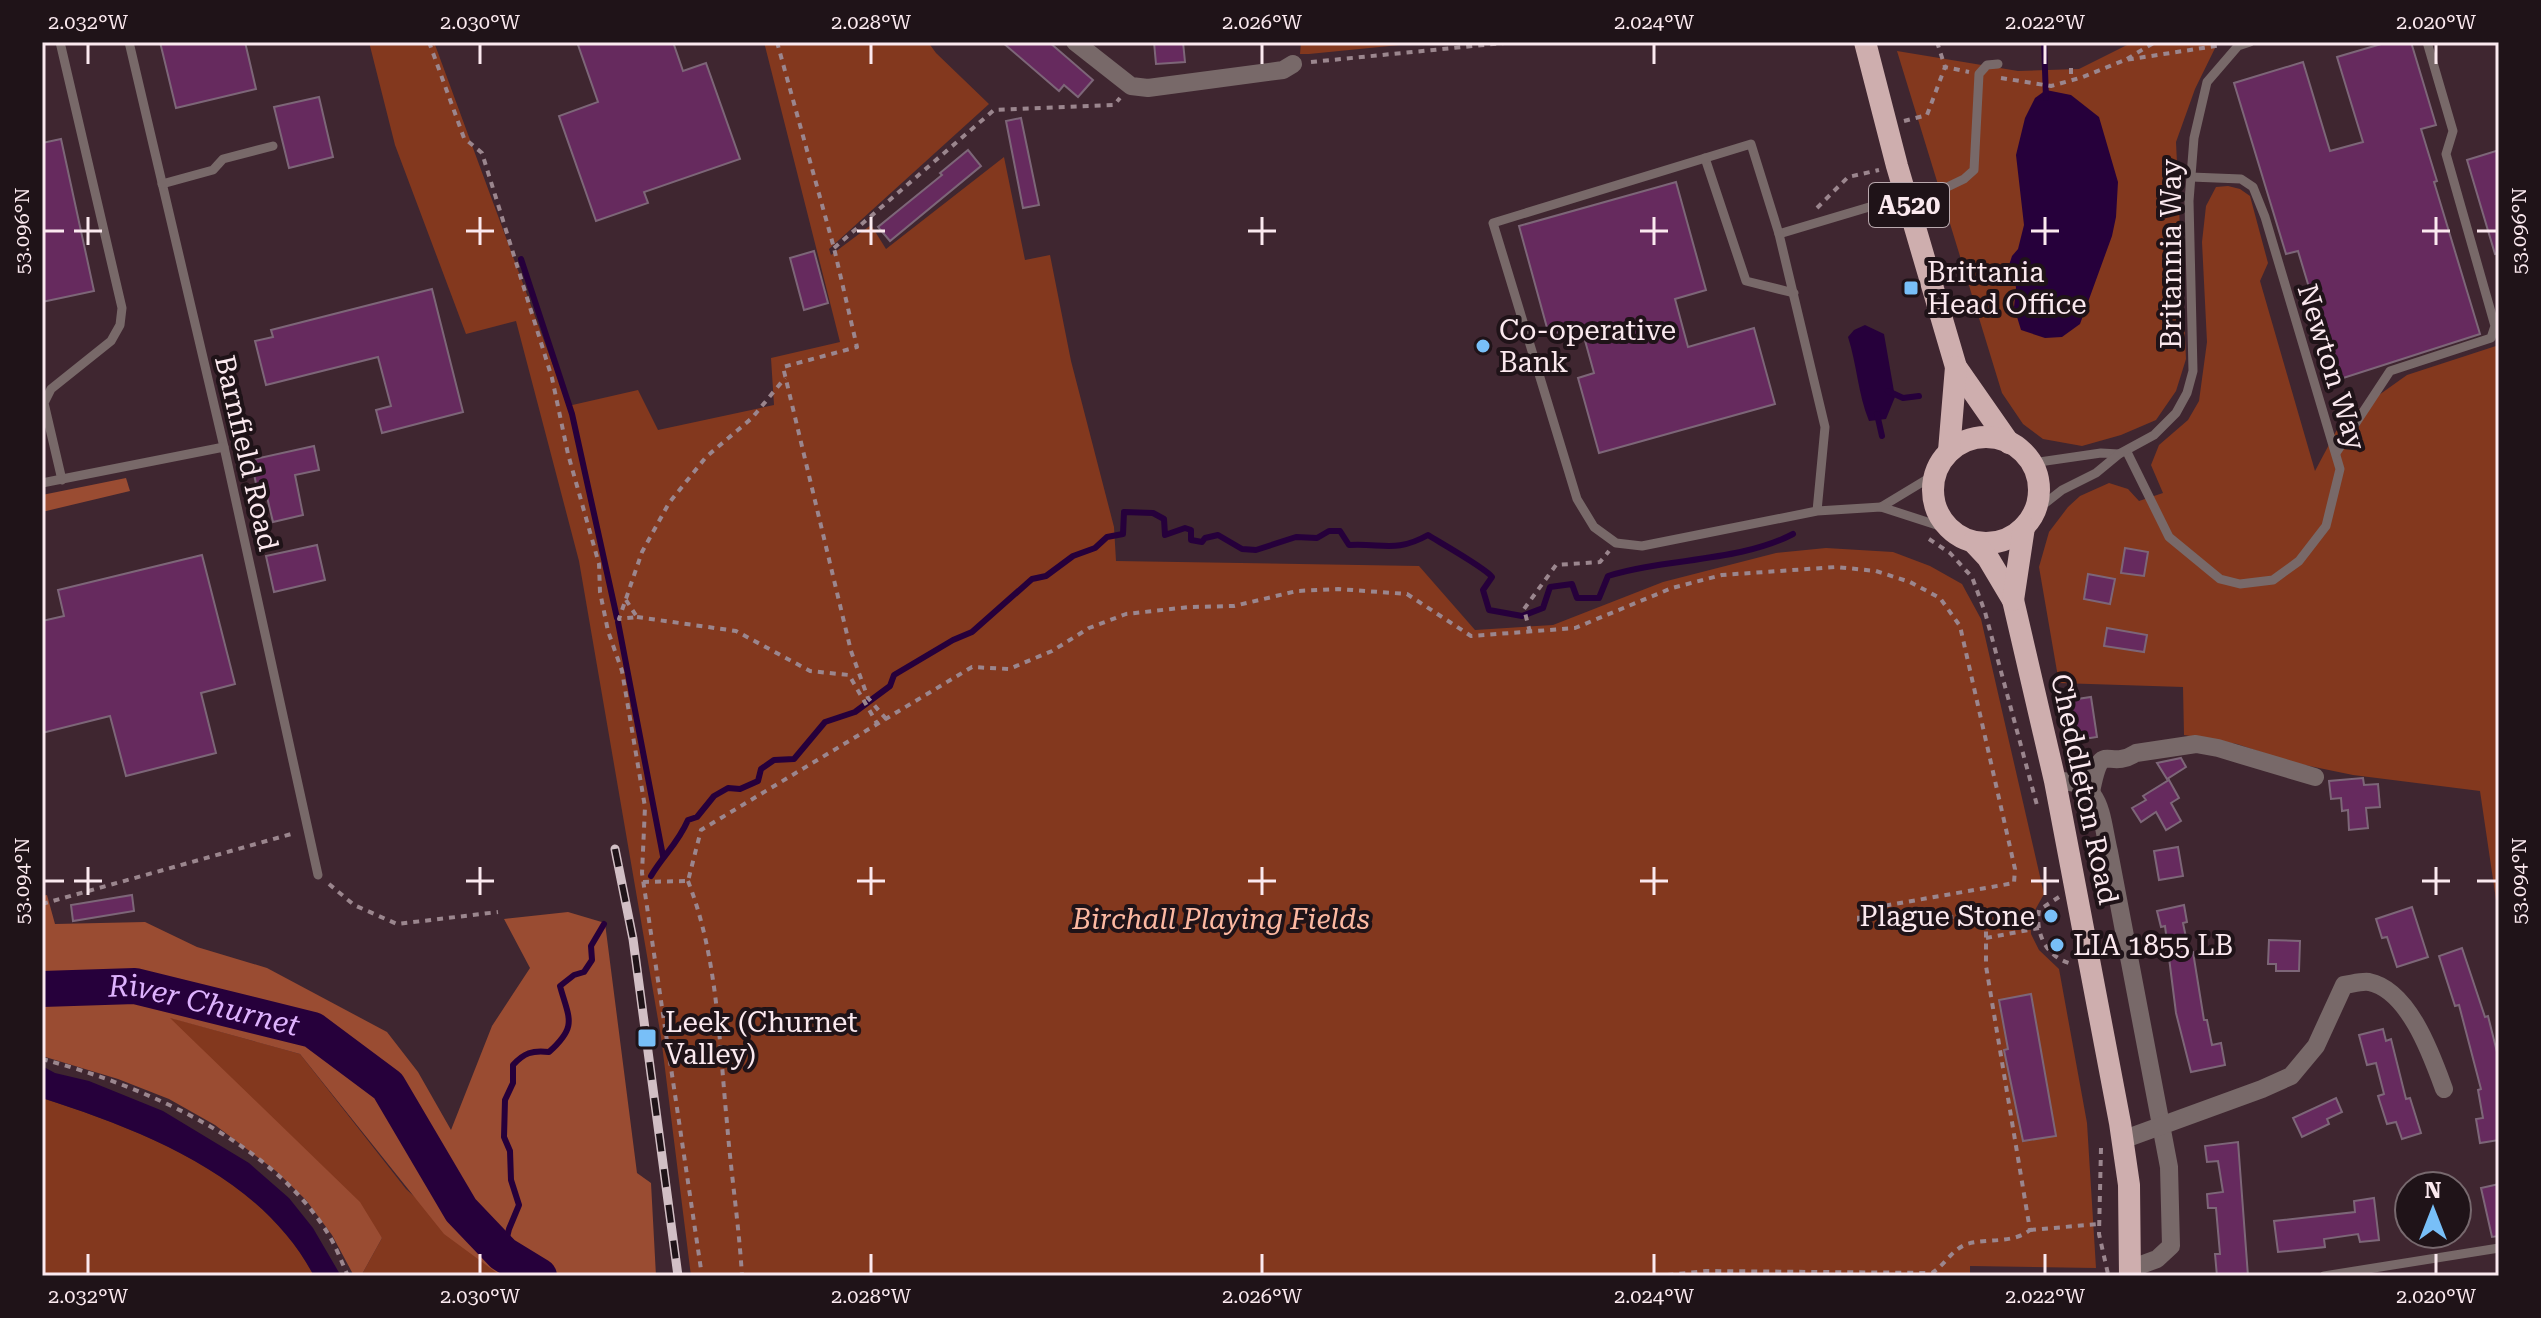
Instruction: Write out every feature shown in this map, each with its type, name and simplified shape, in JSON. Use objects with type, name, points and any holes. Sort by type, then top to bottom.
[{"type":"highway","name":"A520","points":[[1865,42],[1886,126],[1956,367],[2009,443]]},
{"type":"highway","name":"A520","points":[[1949,451],[1956,367]]},
{"type":"highway","points":[[1949,529],[1935,508],[1932,489],[1934,475],[1949,451],[1966,441],[1998,439],[2024,453],[2032,463]]},
{"type":"highway","name":"Cheddleton Road","points":[[2013,600],[2039,486],[2032,463]]},
{"type":"highway","points":[[1973,542],[2001,541],[2029,520]]},
{"type":"highway","name":"Cheddleton Road","points":[[1949,529],[1973,542],[1988,558],[2013,600],[2055,781],[2112,1142],[2129,1185],[2130,1273]]},
{"type":"street","points":[[1075,42],[1131,86],[1148,88],[1283,70],[1293,64]]},
{"type":"street","points":[[2091,792],[2096,765],[2103,758],[2131,757],[2136,753],[2196,744],[2315,777]]},
{"type":"street","points":[[2055,781],[2082,784],[2097,803],[2169,1167],[2171,1246],[2157,1259],[2130,1273]]},
{"type":"street","points":[[2112,1142],[2291,1076],[2316,1046],[2344,985],[2372,982],[2402,1004],[2418,1026],[2444,1089]]},
{"type":"lane","points":[[60,42],[122,308],[120,325],[111,341],[51,389],[44,403],[62,480]]},
{"type":"lane","name":"Barnfield Road","points":[[129,42],[224,447],[318,875]]},
{"type":"lane","points":[[2238,46],[2250,42]]},
{"type":"lane","points":[[2336,453],[2390,371],[2491,338],[2495,326],[2446,154],[2453,131],[2427,42]]},
{"type":"lane","name":"Britannia Way","points":[[2029,520],[2062,490],[2145,442],[2176,413],[2187,393],[2193,371],[2189,201],[2194,138],[2207,82],[2238,46]]},
{"type":"lane","points":[[1941,190],[1964,179],[1974,170],[1979,74],[1987,65],[1998,64]]},
{"type":"lane","points":[[1817,511],[1825,427],[1779,234],[1751,144],[1493,223],[1577,499],[1594,527],[1616,543],[1642,546],[1817,511],[1881,507],[1949,529]]},
{"type":"lane","points":[[162,184],[213,170],[223,159],[273,146]]},
{"type":"lane","points":[[1705,158],[1746,281],[1794,293]]},
{"type":"lane","name":"Newton Way","points":[[2123,453],[2169,537],[2220,579],[2240,584],[2273,580],[2299,561],[2326,526],[2340,469],[2275,249],[2253,187],[2241,179],[2191,177]]},
{"type":"lane","points":[[1779,234],[1876,205]]},
{"type":"lane","points":[[42,483],[224,447]]},
{"type":"lane","points":[[2032,463],[2101,453],[2123,453]]},
{"type":"lane","points":[[1881,507],[1934,475]]},
{"type":"lane","points":[[2324,1276],[2499,1248]]},
{"type":"path","points":[[429,42],[464,138],[482,153],[552,378],[568,454],[599,564],[600,592],[608,631],[622,671],[645,807],[643,882],[702,1276]]},
{"type":"path","points":[[777,42],[834,248],[857,347],[783,367],[851,651],[868,698],[887,720]]},
{"type":"path","points":[[1293,64],[1514,42]]},
{"type":"path","points":[[1886,126],[1927,115],[1945,67],[1937,42]]},
{"type":"path","points":[[1945,67],[2051,86],[2125,60],[2155,42]]},
{"type":"path","points":[[2125,60],[2221,45],[2238,46]]},
{"type":"path","points":[[2071,68],[2071,80]]},
{"type":"path","points":[[834,248],[994,110],[1114,105],[1131,86]]},
{"type":"path","points":[[1819,222],[1817,208],[1848,177],[1876,171]]},
{"type":"path","points":[[785,378],[752,418],[706,457],[669,503],[642,552],[619,619],[637,617],[736,631],[810,671],[849,675],[878,725]]},
{"type":"path","points":[[1926,536],[1950,553],[1972,577],[1985,612],[2041,821]]},
{"type":"path","points":[[1530,632],[1524,609],[1556,565],[1600,562],[1616,543]]},
{"type":"path","points":[[742,1276],[713,974],[698,908],[688,881],[701,830],[972,667],[1009,669],[1052,651],[1089,628],[1126,614],[1234,606],[1297,591],[1338,589],[1407,594],[1471,636],[1575,628],[1672,588],[1722,575],[1836,567],[1876,571],[1910,582],[1940,598],[1960,626],[2015,869],[2014,883],[1866,909],[1859,914],[1859,922],[1866,926],[1971,915],[1986,926],[1986,966],[2030,1230]]},
{"type":"path","points":[[626,600],[637,617]]},
{"type":"path","points":[[42,904],[309,829]]},
{"type":"path","points":[[318,875],[354,905],[397,924],[498,912]]},
{"type":"path","points":[[643,882],[688,881]]},
{"type":"path","points":[[2061,896],[2039,910],[2039,928],[2048,952],[2058,960],[2075,965]]},
{"type":"path","points":[[1986,938],[2039,928]]},
{"type":"path","points":[[42,1059],[115,1080],[167,1102],[245,1150],[303,1202],[329,1236],[348,1276]]},
{"type":"path","points":[[2108,1276],[2099,1224],[2112,1142]]},
{"type":"path","points":[[1659,1276],[1700,1270],[1932,1273],[1941,1267],[1948,1255],[1964,1245],[2005,1240],[2024,1235],[2030,1230],[2099,1224]]},
{"type":"green space","name":"Birchall Playing Fields","points":[[369,42],[434,42],[568,406],[638,390],[658,430],[774,405],[771,358],[840,342],[764,42],[928,42],[989,104],[829,249],[831,255],[871,225],[886,249],[1004,157],[1025,260],[1050,255],[1071,361],[1114,527],[1116,561],[1419,566],[1475,630],[1553,625],[1663,582],[1776,553],[1826,548],[1893,552],[1930,566],[1962,584],[1981,619],[2044,894],[2030,919],[2031,934],[2039,950],[2059,969],[2087,1123],[2096,1268],[1970,1266],[1970,1276],[691,1276],[661,1037],[579,561],[516,321],[466,334],[395,145]]},
{"type":"green space","points":[[1301,42],[1430,42],[1300,54]]},
{"type":"green space","points":[[2133,42],[2218,42],[2195,89],[2176,142],[2186,359],[2176,391],[2156,420],[2121,435],[2082,446],[2043,439],[2023,424],[2002,393],[1897,51],[2018,71],[2079,69]]},
{"type":"green space","points":[[2228,186],[2250,196],[2268,263],[2260,281],[2315,471],[2341,422],[2407,375],[2499,345],[2499,920],[2480,791],[2353,775],[2290,762],[2237,744],[2184,735],[2183,687],[2059,683],[2039,567],[2049,532],[2080,496],[2109,483],[2128,489],[2139,501],[2163,493],[2151,465],[2159,445],[2188,420],[2199,401],[2207,342],[2202,242],[2206,206],[2216,187]]},
{"type":"green space","points":[[168,1017],[300,1054],[406,1189],[501,1276],[361,1276],[382,1238]]},
{"type":"green space","points":[[42,1098],[159,1142],[232,1184],[291,1241],[314,1276],[42,1276]]},
{"type":"shaded area","points":[[2046,90],[2071,95],[2099,117],[2118,182],[2112,236],[2080,324],[2062,337],[2045,338],[2021,330],[2014,307],[2016,287],[2008,268],[2018,249],[2024,225],[2016,155],[2025,118],[2035,98]]},
{"type":"shaded area","points":[[1865,325],[1884,334],[1895,397],[1886,419],[1869,421],[1862,400],[1848,337]]},
{"type":"shaded area","points":[[126,478],[130,491],[42,512],[42,495]]},
{"type":"shaded area","points":[[47,895],[55,924],[145,922],[197,947],[267,968],[387,1032],[418,1072],[451,1130],[492,1026],[530,968],[504,919],[568,912],[605,923],[637,1173],[651,1183],[656,1276],[501,1276],[444,1234],[300,1054],[170,1018],[360,1202],[382,1238],[361,1276],[354,1276],[332,1235],[306,1200],[276,1171],[215,1125],[169,1099],[118,1079],[42,1056],[42,896]]},
{"type":"shaded area","points":[[42,1066],[163,1111],[249,1163],[289,1198],[313,1228],[341,1276],[314,1276],[291,1241],[263,1211],[232,1184],[196,1162],[159,1142],[42,1098]]},
{"type":"building","points":[[160,42],[245,42],[256,89],[176,108]]},
{"type":"building","points":[[577,42],[673,42],[683,71],[706,63],[740,159],[644,192],[648,203],[596,221],[559,116],[598,102]]},
{"type":"building","points":[[1002,42],[1049,42],[1093,80],[1078,97],[1064,85],[1059,91]]},
{"type":"building","points":[[1154,42],[1183,42],[1185,62],[1156,64]]},
{"type":"building","points":[[2388,42],[2411,42],[2436,125],[2421,129],[2480,334],[2337,380],[2298,251],[2286,254],[2234,83],[2303,62],[2330,151],[2363,142],[2337,57]]},
{"type":"building","points":[[319,97],[333,157],[289,168],[274,107]]},
{"type":"building","points":[[1021,118],[1039,205],[1023,208],[1006,121]]},
{"type":"building","points":[[61,139],[94,291],[42,302],[42,143]]},
{"type":"building","points":[[968,150],[981,166],[890,241],[878,227]]},
{"type":"building","points":[[2499,150],[2499,253],[2495,254],[2467,160]]},
{"type":"building","points":[[1676,182],[1706,290],[1675,299],[1688,347],[1754,328],[1775,404],[1599,453],[1578,378],[1594,373],[1581,326],[1549,335],[1519,226]]},
{"type":"building","points":[[814,251],[828,303],[804,310],[790,258]]},
{"type":"building","points":[[432,289],[463,412],[382,433],[376,410],[391,406],[378,357],[266,385],[255,341],[273,337],[271,330]]},
{"type":"building","points":[[314,446],[319,470],[295,475],[303,515],[273,522],[267,497],[259,498],[251,460]]},
{"type":"building","points":[[317,545],[325,580],[274,592],[266,556]]},
{"type":"building","points":[[2125,548],[2148,552],[2144,576],[2121,573]]},
{"type":"building","points":[[202,555],[235,684],[201,693],[216,753],[126,776],[110,716],[42,733],[42,621],[64,616],[58,590]]},
{"type":"building","points":[[2088,574],[2115,579],[2110,604],[2084,599]]},
{"type":"building","points":[[2107,628],[2147,635],[2144,652],[2104,646]]},
{"type":"building","points":[[2091,697],[2097,737],[2077,740],[2070,700]]},
{"type":"building","points":[[2181,758],[2186,767],[2167,779],[2157,763]]},
{"type":"building","points":[[2363,778],[2364,785],[2378,784],[2380,807],[2366,808],[2368,828],[2349,830],[2348,810],[2342,811],[2341,798],[2331,799],[2329,781]]},
{"type":"building","points":[[2169,780],[2179,798],[2171,803],[2181,821],[2166,830],[2156,812],[2141,822],[2132,808],[2146,800],[2143,796]]},
{"type":"building","points":[[2178,847],[2183,876],[2159,880],[2154,851]]},
{"type":"building","points":[[132,895],[134,911],[73,921],[71,905]]},
{"type":"building","points":[[2184,905],[2187,922],[2183,923],[2189,952],[2193,952],[2204,1020],[2207,1020],[2212,1045],[2221,1043],[2225,1065],[2191,1072],[2176,1013],[2165,926],[2161,927],[2157,911]]},
{"type":"building","points":[[2412,907],[2428,957],[2397,967],[2387,937],[2382,938],[2376,919]]},
{"type":"building","points":[[2269,940],[2300,941],[2299,971],[2276,971],[2276,964],[2268,964]]},
{"type":"building","points":[[2462,948],[2485,1017],[2488,1016],[2499,1060],[2499,1140],[2480,1143],[2476,1119],[2483,1118],[2478,1090],[2481,1089],[2459,1005],[2455,1006],[2439,956]]},
{"type":"building","points":[[2031,994],[2056,1136],[2023,1141],[2004,1050],[2008,1049],[1999,1000]]},
{"type":"building","points":[[2383,1029],[2386,1041],[2391,1039],[2406,1099],[2410,1098],[2421,1133],[2402,1139],[2396,1122],[2387,1124],[2378,1096],[2384,1094],[2376,1063],[2367,1065],[2359,1035]]},
{"type":"building","points":[[2336,1098],[2342,1112],[2327,1119],[2329,1124],[2302,1137],[2293,1118]]},
{"type":"building","points":[[2238,1142],[2248,1276],[2217,1276],[2215,1254],[2220,1254],[2216,1208],[2208,1208],[2207,1194],[2223,1192],[2218,1161],[2207,1162],[2205,1146]]},
{"type":"building","points":[[2499,1184],[2499,1236],[2492,1237],[2481,1188]]},
{"type":"building","points":[[2374,1198],[2379,1240],[2360,1242],[2358,1234],[2324,1239],[2325,1247],[2278,1252],[2274,1221],[2355,1212],[2354,1201]]},
{"type":"waterway","points":[[2044,42],[2046,98]]},
{"type":"waterway","points":[[521,259],[572,414],[617,618]]},
{"type":"waterway","points":[[1888,391],[1903,398],[1919,396]]},
{"type":"waterway","points":[[1877,414],[1882,436]]},
{"type":"waterway","points":[[651,876],[688,820],[697,817],[714,796],[728,788],[740,789],[758,781],[761,769],[774,760],[794,759],[825,722],[855,712],[890,686],[894,675],[972,632],[1032,579],[1046,576],[1073,556],[1095,548],[1107,537],[1123,534],[1124,512],[1153,513],[1164,519],[1165,535],[1185,528],[1191,530],[1191,540],[1202,542],[1205,538],[1218,535],[1242,549],[1256,550],[1296,537],[1317,538],[1329,531],[1340,531],[1349,545],[1398,546],[1428,535],[1492,577],[1483,590],[1489,610],[1522,616],[1543,608],[1550,587],[1572,584],[1577,598],[1599,598],[1608,576],[1750,550],[1793,534]]},
{"type":"waterway","points":[[618,622],[663,856]]},
{"type":"waterway","points":[[503,1254],[519,1205],[511,1180],[510,1151],[504,1137],[505,1100],[513,1083],[513,1065],[529,1053],[549,1052],[564,1035],[569,1022],[560,986],[574,975],[584,972],[592,960],[591,946],[604,924]]},
{"type":"waterway","name":"River Churnet","points":[[42,989],[135,986],[313,1030],[388,1086],[461,1210],[503,1254],[539,1276]]},
{"type":"railway","points":[[615,849],[633,939],[678,1276]]},
{"type":"place","name":"Brittania Head Office","points":[[1911,288]]},
{"type":"place","name":"Co-operative Bank","points":[[1483,346]]},
{"type":"place","name":"Plague Stone","points":[[2051,916]]},
{"type":"place","name":"LIA 1855 LB","points":[[2057,945]]},
{"type":"place","name":"Leek (Churnet Valley)","points":[[647,1038]]}]
